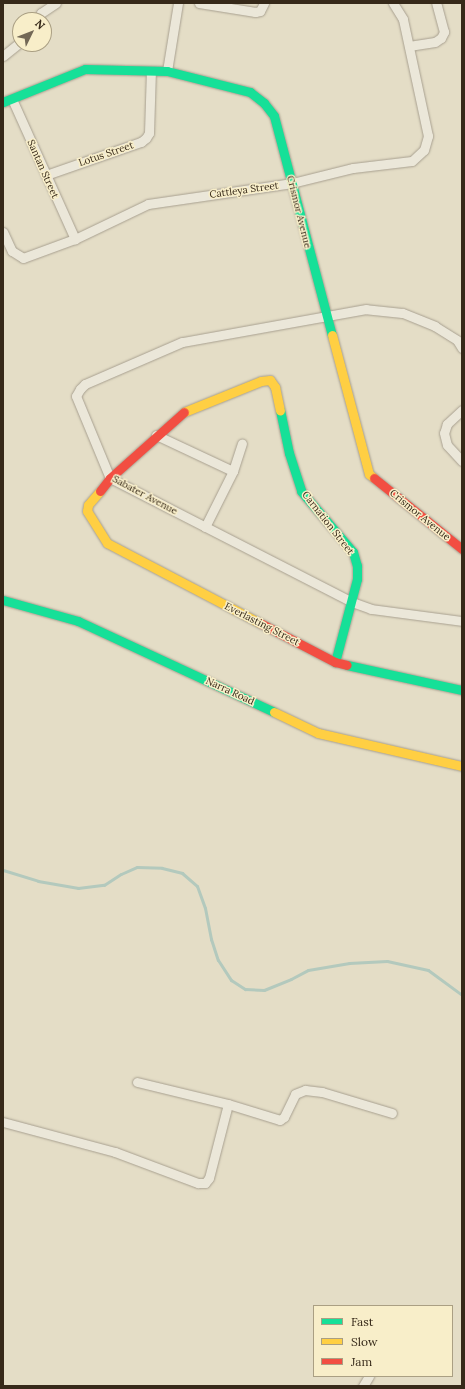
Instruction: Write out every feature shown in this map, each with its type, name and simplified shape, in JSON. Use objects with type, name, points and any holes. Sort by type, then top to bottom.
[{"type":"street","points":[[42,12],[56,3]]},
{"type":"street","points":[[167,71],[178,3]]},
{"type":"street","points":[[199,3],[255,12],[260,11],[264,3]]},
{"type":"street","name":"Cattleya Street","points":[[3,232],[12,251],[23,258],[75,239],[148,204],[292,183],[353,168],[412,161],[424,150],[428,136],[403,19],[393,3]]},
{"type":"street","points":[[409,46],[435,42],[441,38],[444,32],[436,3]]},
{"type":"street","points":[[3,56],[12,49]]},
{"type":"street","name":"Crismor Avenue","points":[[7,100],[85,69],[167,71],[250,92],[264,103],[274,116],[369,474],[462,549]]},
{"type":"street","name":"Lotus Street","points":[[46,175],[141,142],[146,138],[149,133],[151,71]]},
{"type":"street","name":"Santan Street","points":[[7,100],[46,175],[75,239]]},
{"type":"street","points":[[326,316],[366,309],[402,313],[435,326],[460,339],[462,348]]},
{"type":"street","name":"Sabater Avenue","points":[[326,316],[182,342],[85,384],[76,396],[110,478],[352,602],[371,609],[462,621]]},
{"type":"street","name":"Carnation Street","points":[[156,435],[187,409],[261,381],[270,380],[275,387],[286,432],[289,453],[301,491],[353,552],[357,566],[357,579],[352,602],[335,662]]},
{"type":"street","points":[[462,410],[447,424],[444,433],[447,445],[462,461]]},
{"type":"street","points":[[110,478],[156,435],[233,471]]},
{"type":"street","points":[[206,527],[233,471],[242,443]]},
{"type":"street","name":"Everlasting Street","points":[[110,478],[88,505],[87,512],[107,544],[335,662],[462,690]]},
{"type":"street","name":"Narra Road","points":[[3,600],[78,621],[318,733],[462,766]]},
{"type":"street","points":[[136,1082],[228,1104],[280,1120],[284,1117],[295,1094],[305,1090],[322,1092],[392,1113]]},
{"type":"street","points":[[3,1122],[115,1152],[198,1183],[205,1183],[209,1178],[228,1104]]},
{"type":"street","points":[[363,1386],[368,1377]]},
{"type":"waterway","points":[[3,870],[38,881],[78,888],[104,885],[121,874],[137,867],[162,868],[182,873],[197,886],[205,908],[211,939],[218,960],[231,980],[245,989],[264,990],[308,970],[349,963],[387,961],[428,970],[462,995]]},
{"type":"traffic: fast","points":[[3,102],[85,69],[167,71],[250,92],[264,103],[274,116],[332,335]]},
{"type":"traffic: fast","points":[[280,410],[289,453],[301,491],[353,552],[357,566],[357,579],[335,662]]},
{"type":"traffic: fast","points":[[3,600],[78,621],[274,712]]},
{"type":"traffic: fast","points":[[347,665],[462,690]]},
{"type":"traffic: slow","points":[[332,335],[369,474],[374,478]]},
{"type":"traffic: slow","points":[[184,412],[261,381],[270,380],[275,387],[280,410]]},
{"type":"traffic: slow","points":[[100,491],[88,505],[87,511],[107,543],[260,623]]},
{"type":"traffic: slow","points":[[274,712],[318,733],[462,766]]},
{"type":"traffic: jam","points":[[100,491],[110,478],[184,412]]},
{"type":"traffic: jam","points":[[374,478],[462,549]]},
{"type":"traffic: jam","points":[[260,623],[335,662],[347,665]]}]
